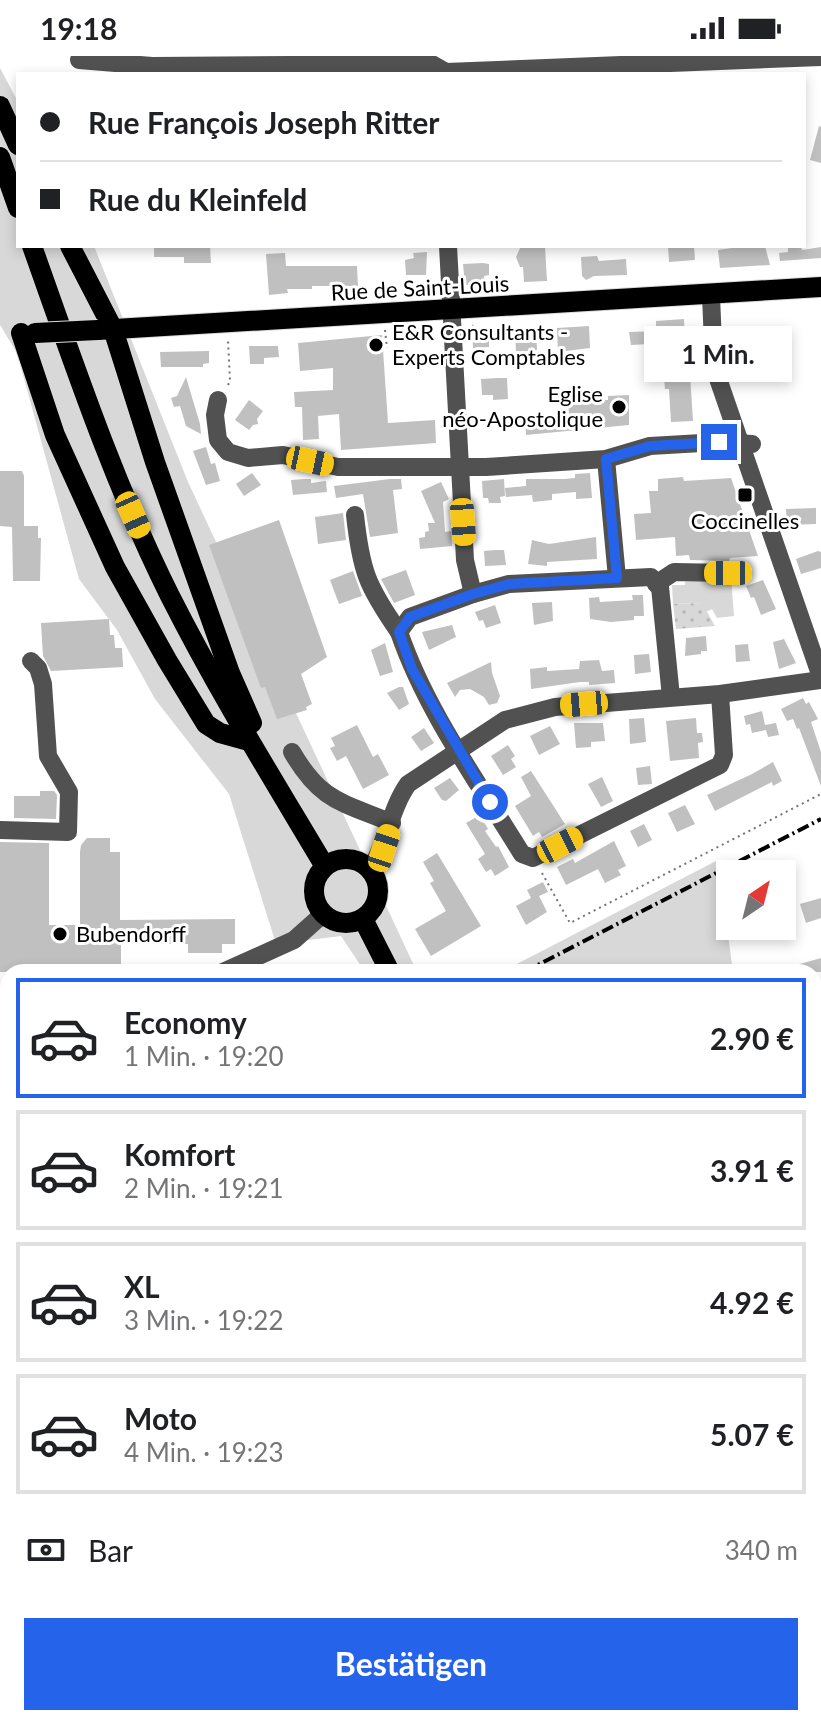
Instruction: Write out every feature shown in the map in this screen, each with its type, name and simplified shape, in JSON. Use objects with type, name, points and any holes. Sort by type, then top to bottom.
[{"type":"main road","points":[[0,106],[16,141]]},
{"type":"main road","points":[[0,157],[16,202]]},
{"type":"main road","points":[[33,248],[121,488],[169,594],[249,741],[324,865]]},
{"type":"main road","points":[[71,248],[106,329],[230,673],[262,745],[262,762]]},
{"type":"main road","name":"Rue de Saint-Louis","points":[[0,334],[711,296],[821,287]]},
{"type":"main road","points":[[28,333],[55,435],[115,567],[206,724],[220,733],[249,741]]},
{"type":"main road","points":[[342,858],[360,861],[371,869],[379,889],[376,904],[363,919],[350,924],[334,922],[322,915],[314,901],[314,880],[324,865],[342,858]]},
{"type":"main road","points":[[363,919],[386,964]]},
{"type":"street","points":[[79,60],[152,66],[432,64],[446,72],[795,66],[821,57]]},
{"type":"street","points":[[448,248],[452,310],[451,398],[461,466],[465,560],[473,594]]},
{"type":"street","points":[[371,869],[384,848],[400,795],[408,784],[505,720],[555,707],[720,694],[821,678],[746,444],[714,367],[711,296]]},
{"type":"street","points":[[218,400],[215,415],[218,440],[228,452],[248,458],[283,455],[338,467],[486,467],[606,459],[650,446],[719,442],[746,444]]},
{"type":"street","points":[[606,459],[617,578]]},
{"type":"street","points":[[355,515],[360,561],[373,594],[399,632],[412,669],[458,750],[522,854],[533,858],[720,765],[724,755],[720,694]]},
{"type":"street","points":[[656,584],[674,572],[728,573]]},
{"type":"street","points":[[399,632],[410,617],[473,594],[522,582],[651,577],[660,587],[671,697]]},
{"type":"street","points":[[0,830],[68,832],[69,792],[48,756],[43,684],[38,668],[31,661]]},
{"type":"street","points":[[292,752],[314,786],[330,798],[392,823]]},
{"type":"street","points":[[241,964],[294,940],[322,915]]},
{"type":"path","points":[[383,313],[387,348]]},
{"type":"path","points":[[218,400],[230,381],[228,339]]},
{"type":"path","points":[[533,858],[570,923],[821,794]]},
{"type":"shaded area","points":[[0,68],[16,98],[16,248],[95,248],[188,482],[413,964],[360,964],[341,936],[276,944],[229,794],[155,699],[117,630],[79,579],[17,353],[0,325]]},
{"type":"shaded area","points":[[686,575],[731,576],[734,616],[717,618],[712,609],[706,612],[701,603],[673,604],[672,585],[685,585]]},
{"type":"shaded area","points":[[702,603],[715,626],[676,629],[673,604]]},
{"type":"shaded area","points":[[716,861],[716,940],[729,940],[732,964],[516,964]]},
{"type":"building","points":[[821,127],[821,163],[810,160]]},
{"type":"building","points":[[821,247],[821,258],[780,261],[779,253],[788,252],[788,248],[802,250]]},
{"type":"building","points":[[154,248],[210,248],[211,263],[184,263],[184,257],[154,257]]},
{"type":"building","points":[[520,248],[545,248],[547,281],[524,282],[523,267],[520,267],[516,257]]},
{"type":"building","points":[[668,248],[694,248],[695,260],[669,262]]},
{"type":"building","points":[[766,248],[770,265],[720,268],[718,250]]},
{"type":"building","points":[[427,252],[426,275],[406,275],[405,260],[414,258],[413,253]]},
{"type":"building","points":[[285,253],[286,266],[357,266],[358,286],[312,286],[312,289],[287,289],[288,293],[269,295],[266,254]]},
{"type":"building","points":[[597,256],[599,261],[626,259],[627,275],[594,276],[586,280],[582,276],[581,257]]},
{"type":"building","points":[[463,264],[489,264],[489,275],[484,276],[485,284],[465,285]]},
{"type":"building","points":[[684,319],[685,342],[631,345],[629,332],[656,331],[656,321]]},
{"type":"building","points":[[472,324],[481,332],[489,332],[489,347],[473,348]]},
{"type":"building","points":[[589,326],[590,348],[558,352],[557,328]]},
{"type":"building","points":[[536,329],[537,350],[516,352],[515,330]]},
{"type":"building","points":[[382,335],[388,423],[435,420],[436,443],[341,450],[339,414],[318,416],[319,439],[303,440],[302,407],[295,407],[294,392],[333,390],[333,368],[300,371],[298,343]]},
{"type":"building","points":[[249,346],[278,346],[279,357],[264,358],[264,364],[250,364]]},
{"type":"building","points":[[209,351],[209,363],[203,364],[203,367],[161,367],[160,352]]},
{"type":"building","points":[[690,375],[693,421],[671,422],[669,389],[665,389],[664,377]]},
{"type":"building","points":[[186,377],[201,434],[186,426],[180,406],[174,407],[171,398],[177,396]]},
{"type":"building","points":[[507,378],[508,399],[493,400],[493,395],[482,395],[481,379]]},
{"type":"building","points":[[629,395],[629,425],[526,435],[525,417],[569,415],[568,402],[608,400],[608,396]]},
{"type":"building","points":[[249,400],[263,411],[257,419],[258,424],[249,430],[235,420]]},
{"type":"building","points":[[206,447],[220,481],[206,485],[193,451]]},
{"type":"building","points":[[0,471],[22,471],[24,476],[24,526],[38,526],[38,538],[41,538],[40,581],[13,581],[12,527],[0,526]]},
{"type":"building","points":[[252,473],[261,485],[244,496],[236,484]]},
{"type":"building","points":[[590,473],[592,498],[576,499],[576,492],[552,494],[552,500],[533,502],[532,495],[506,497],[505,488],[526,486],[526,479],[575,478],[575,474]]},
{"type":"building","points":[[683,477],[684,481],[731,478],[758,556],[730,558],[729,561],[690,560],[689,555],[676,556],[675,537],[636,540],[634,514],[651,513],[649,491],[658,491],[658,479]]},
{"type":"building","points":[[311,479],[311,483],[326,481],[327,492],[293,495],[291,480]]},
{"type":"building","points":[[401,479],[402,489],[393,490],[398,533],[370,537],[363,494],[336,498],[334,486]]},
{"type":"building","points":[[504,479],[505,496],[500,497],[501,503],[489,503],[488,498],[483,498],[482,481]]},
{"type":"building","points":[[441,482],[449,499],[443,502],[445,532],[451,531],[452,546],[420,549],[419,538],[425,537],[425,532],[429,531],[428,523],[435,523],[421,491]]},
{"type":"building","points":[[816,508],[816,524],[787,525],[786,509]]},
{"type":"building","points":[[343,513],[346,540],[318,544],[315,517]]},
{"type":"building","points":[[279,520],[327,657],[301,674],[312,704],[306,707],[307,710],[277,719],[265,687],[261,688],[209,545]]},
{"type":"building","points":[[596,537],[597,559],[547,562],[547,566],[528,564],[532,540],[549,544]]},
{"type":"building","points":[[504,550],[506,565],[485,566],[484,551]]},
{"type":"building","points":[[821,552],[821,568],[801,574],[796,559]]},
{"type":"building","points":[[406,570],[415,595],[394,603],[381,579]]},
{"type":"building","points":[[353,571],[362,596],[339,604],[330,580]]},
{"type":"building","points":[[763,580],[776,609],[761,615],[746,586]]},
{"type":"building","points":[[632,595],[643,595],[644,616],[611,622],[590,619],[589,598],[599,597],[600,602],[633,600]]},
{"type":"building","points":[[552,602],[553,621],[534,625],[532,603]]},
{"type":"building","points":[[495,605],[501,623],[486,628],[475,612]]},
{"type":"building","points":[[109,619],[115,648],[122,648],[123,667],[51,671],[43,656],[41,623]]},
{"type":"building","points":[[452,625],[456,637],[429,650],[422,632]]},
{"type":"building","points":[[706,636],[707,651],[685,656],[686,638]]},
{"type":"building","points":[[784,639],[796,663],[779,669],[773,642]]},
{"type":"building","points":[[385,643],[393,672],[380,676],[371,650]]},
{"type":"building","points":[[748,644],[750,661],[736,662],[735,645]]},
{"type":"building","points":[[649,654],[651,672],[635,674],[634,655]]},
{"type":"building","points":[[599,660],[602,671],[614,670],[615,683],[589,685],[589,682],[580,682],[531,689],[530,669],[579,669],[580,661]]},
{"type":"building","points":[[491,662],[500,696],[497,703],[489,705],[484,697],[470,689],[460,690],[455,697],[447,683]]},
{"type":"building","points":[[403,687],[409,704],[399,710],[387,693]]},
{"type":"building","points":[[803,698],[806,704],[809,702],[818,719],[811,722],[821,752],[821,786],[799,728],[793,719],[787,721],[781,709]]},
{"type":"building","points":[[762,711],[765,725],[776,723],[779,735],[768,737],[766,730],[752,733],[750,724],[746,725],[744,716]]},
{"type":"building","points":[[644,718],[646,742],[630,744],[629,719]]},
{"type":"building","points":[[696,718],[697,733],[702,733],[703,742],[698,743],[699,758],[670,761],[666,721]]},
{"type":"building","points":[[574,723],[603,723],[605,741],[591,742],[591,747],[576,748]]},
{"type":"building","points":[[357,725],[373,757],[378,754],[389,775],[363,789],[346,756],[337,761],[330,748],[335,746],[331,738]]},
{"type":"building","points":[[550,726],[560,744],[539,755],[530,736]]},
{"type":"building","points":[[424,728],[434,743],[421,751],[411,737]]},
{"type":"building","points":[[508,745],[515,756],[511,759],[516,767],[503,775],[491,756]]},
{"type":"building","points":[[773,762],[782,781],[773,786],[772,782],[715,811],[707,795]]},
{"type":"building","points":[[650,766],[652,784],[638,785],[636,768]]},
{"type":"building","points":[[531,771],[565,824],[542,837],[539,832],[533,836],[515,806],[531,796],[521,777]]},
{"type":"building","points":[[602,777],[613,801],[601,807],[588,784]]},
{"type":"building","points":[[450,778],[459,790],[446,801],[442,800],[434,788]]},
{"type":"building","points":[[40,791],[54,791],[57,795],[56,819],[14,818],[14,796],[40,796]]},
{"type":"building","points":[[685,805],[695,824],[677,832],[668,813]]},
{"type":"building","points":[[480,815],[488,829],[485,831],[498,846],[509,867],[495,876],[491,869],[486,872],[478,859],[485,854],[466,823]]},
{"type":"building","points":[[644,824],[652,840],[638,847],[630,831]]},
{"type":"building","points":[[87,838],[110,838],[110,852],[120,852],[120,920],[235,919],[235,944],[222,944],[222,953],[188,953],[188,944],[121,944],[121,964],[0,964],[0,842],[49,843],[49,925],[80,925],[81,845]]},
{"type":"building","points":[[614,841],[626,866],[618,870],[621,875],[605,883],[598,869],[566,885],[557,867],[573,859],[575,863]]},
{"type":"building","points":[[437,853],[481,926],[431,956],[415,929],[446,911],[430,883],[434,881],[423,862]]},
{"type":"building","points":[[543,882],[548,892],[539,896],[547,912],[526,925],[516,906],[531,898],[527,890]]},
{"type":"building","points":[[821,898],[821,918],[806,923],[800,904]]},
{"type":"building","points":[[821,958],[821,964],[800,964]]},
{"type":"railway","points":[[540,964],[821,819]]},
{"type":"place","name":"E&R Consultants - Experts Comptables","points":[[376,345]]},
{"type":"place","name":"Eglise néo-Apostolique","points":[[619,407]]},
{"type":"place","name":"Coccinelles","points":[[745,495]]},
{"type":"place","name":"Bubendorff","points":[[60,934]]},
{"type":"route","points":[[490,802],[412,669],[399,632],[410,617],[509,584],[617,578],[606,459],[650,446],[719,442]]}]
